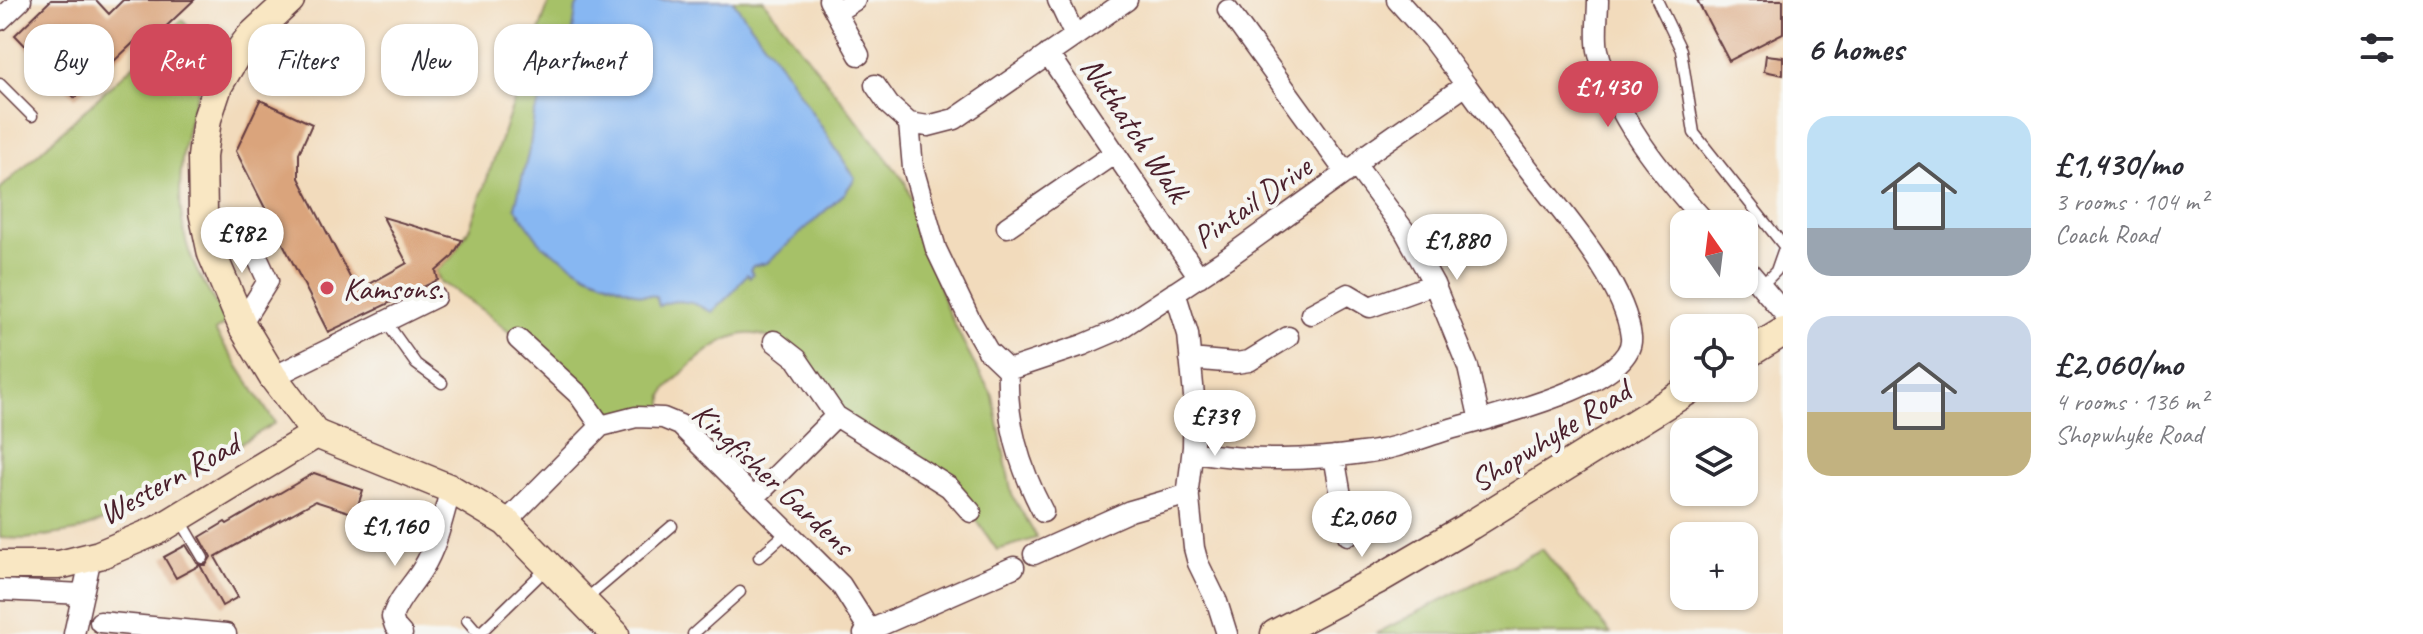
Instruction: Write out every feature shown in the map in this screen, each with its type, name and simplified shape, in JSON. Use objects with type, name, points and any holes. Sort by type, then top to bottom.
[{"type":"main road","points":[[290,0],[250,37],[218,86],[207,119],[202,157],[203,212],[219,275],[241,324],[273,377],[316,434],[451,489],[506,522],[615,634]]},
{"type":"main road","points":[[1758,347],[1783,332]]},
{"type":"main road","name":"Shopwhyke Road","points":[[1275,634],[1471,525],[1670,402]]},
{"type":"main road","name":"Western Road","points":[[0,565],[59,565],[91,557],[158,530],[316,434]]},
{"type":"street","points":[[0,20],[21,0]]},
{"type":"street","points":[[855,0],[833,6],[859,55]]},
{"type":"street","points":[[1058,0],[1075,36]]},
{"type":"street","points":[[875,85],[889,105],[909,123],[928,126],[955,119],[1127,0]]},
{"type":"street","points":[[1193,452],[1224,457],[1278,458],[1334,456],[1405,445],[1547,402],[1615,365],[1627,352],[1631,339],[1618,298],[1602,265],[1431,38],[1397,0]]},
{"type":"street","points":[[1598,0],[1597,48],[1616,100],[1663,174],[1695,210]]},
{"type":"street","points":[[1228,10],[1352,168],[1360,171],[1404,230],[1434,284],[1468,367],[1480,421]]},
{"type":"street","name":"Nuthatch Walk","points":[[1048,54],[1199,277]]},
{"type":"street","name":"Pintail Drive","points":[[1008,370],[1118,330],[1199,277],[1466,85]]},
{"type":"street","points":[[909,123],[913,168],[936,249],[988,351],[1008,370],[1007,396],[1016,452],[1043,512]]},
{"type":"street","points":[[1007,227],[1115,153]]},
{"type":"street","points":[[209,239],[251,244],[268,281],[241,324]]},
{"type":"street","points":[[1758,282],[1783,312]]},
{"type":"street","points":[[1311,314],[1348,294],[1370,307],[1434,284]]},
{"type":"street","points":[[1175,292],[1188,334],[1194,396],[1189,494],[1195,556],[1215,597],[1227,634]]},
{"type":"street","points":[[273,377],[435,297]]},
{"type":"street","points":[[1190,359],[1236,363],[1249,361],[1288,337]]},
{"type":"street","points":[[506,522],[601,426],[579,395],[518,339]]},
{"type":"street","points":[[774,341],[797,359],[836,416],[949,487],[971,512]]},
{"type":"street","points":[[754,498],[836,416]]},
{"type":"street","name":"Kingfisher Gardens","points":[[601,426],[636,417],[663,418],[680,425],[841,585],[869,633]]},
{"type":"street","points":[[1334,456],[1348,535]]},
{"type":"street","points":[[402,634],[392,617],[408,588],[423,570],[435,544],[451,489]]},
{"type":"street","points":[[1034,554],[1130,511],[1189,494]]},
{"type":"street","points":[[74,634],[91,557]]},
{"type":"street","points":[[869,633],[1014,567]]},
{"type":"street","points":[[0,590],[83,594]]},
{"type":"street","points":[[100,622],[226,634]]},
{"type":"lane","points":[[1657,0],[1681,50],[1694,133],[1783,245]]},
{"type":"lane","points":[[0,84],[32,116]]},
{"type":"lane","points":[[1761,286],[1776,271],[1783,251]]},
{"type":"lane","points":[[386,322],[416,364],[442,383]]},
{"type":"lane","points":[[179,517],[203,558]]},
{"type":"lane","points":[[583,601],[672,526]]},
{"type":"lane","points":[[759,557],[786,533]]},
{"type":"lane","points":[[467,620],[479,634],[549,566]]},
{"type":"lane","points":[[693,634],[740,592]]},
{"type":"green space","points":[[550,0],[763,0],[905,182],[946,307],[993,396],[1012,495],[1037,538],[997,550],[971,512],[836,416],[774,341],[745,334],[730,338],[702,355],[667,388],[663,396],[663,418],[601,426],[544,361],[486,313],[441,283],[436,271],[452,257],[470,227],[516,96],[653,96],[653,24],[542,24]]},
{"type":"green space","points":[[130,68],[130,96],[197,96],[187,133],[180,188],[187,243],[196,269],[228,322],[215,331],[275,423],[126,512],[77,531],[26,539],[0,538],[0,189],[100,96],[114,96],[114,83]]},
{"type":"green space","points":[[1542,549],[1611,634],[1375,634]]},
{"type":"water","points":[[581,0],[732,0],[781,65],[855,178],[845,193],[767,263],[753,266],[750,270],[753,274],[750,277],[747,274],[712,312],[686,302],[659,306],[656,296],[641,295],[587,274],[542,245],[515,207],[530,146],[534,114],[544,96],[653,96],[653,24],[574,24],[576,8]]},
{"type":"building","points":[[51,0],[96,0],[109,14],[123,0],[194,0],[169,24],[130,24],[130,46],[114,61],[114,24],[26,24]]},
{"type":"building","points":[[1697,0],[1783,0],[1783,33],[1729,61]]},
{"type":"building","points":[[24,26],[24,44],[15,35]]},
{"type":"building","points":[[1766,55],[1783,57],[1783,75],[1764,71]]},
{"type":"building","points":[[260,100],[312,124],[299,153],[299,178],[357,291],[407,263],[383,217],[462,240],[452,257],[436,271],[438,280],[328,332],[236,151]]},
{"type":"building","points":[[314,473],[363,490],[355,514],[315,501],[215,557],[238,597],[222,606],[200,565],[206,565],[211,557],[200,537]]},
{"type":"building","points":[[186,545],[200,565],[176,578],[164,557]]},
{"type":"place","name":"Kamsons.","points":[[327,288]]}]
